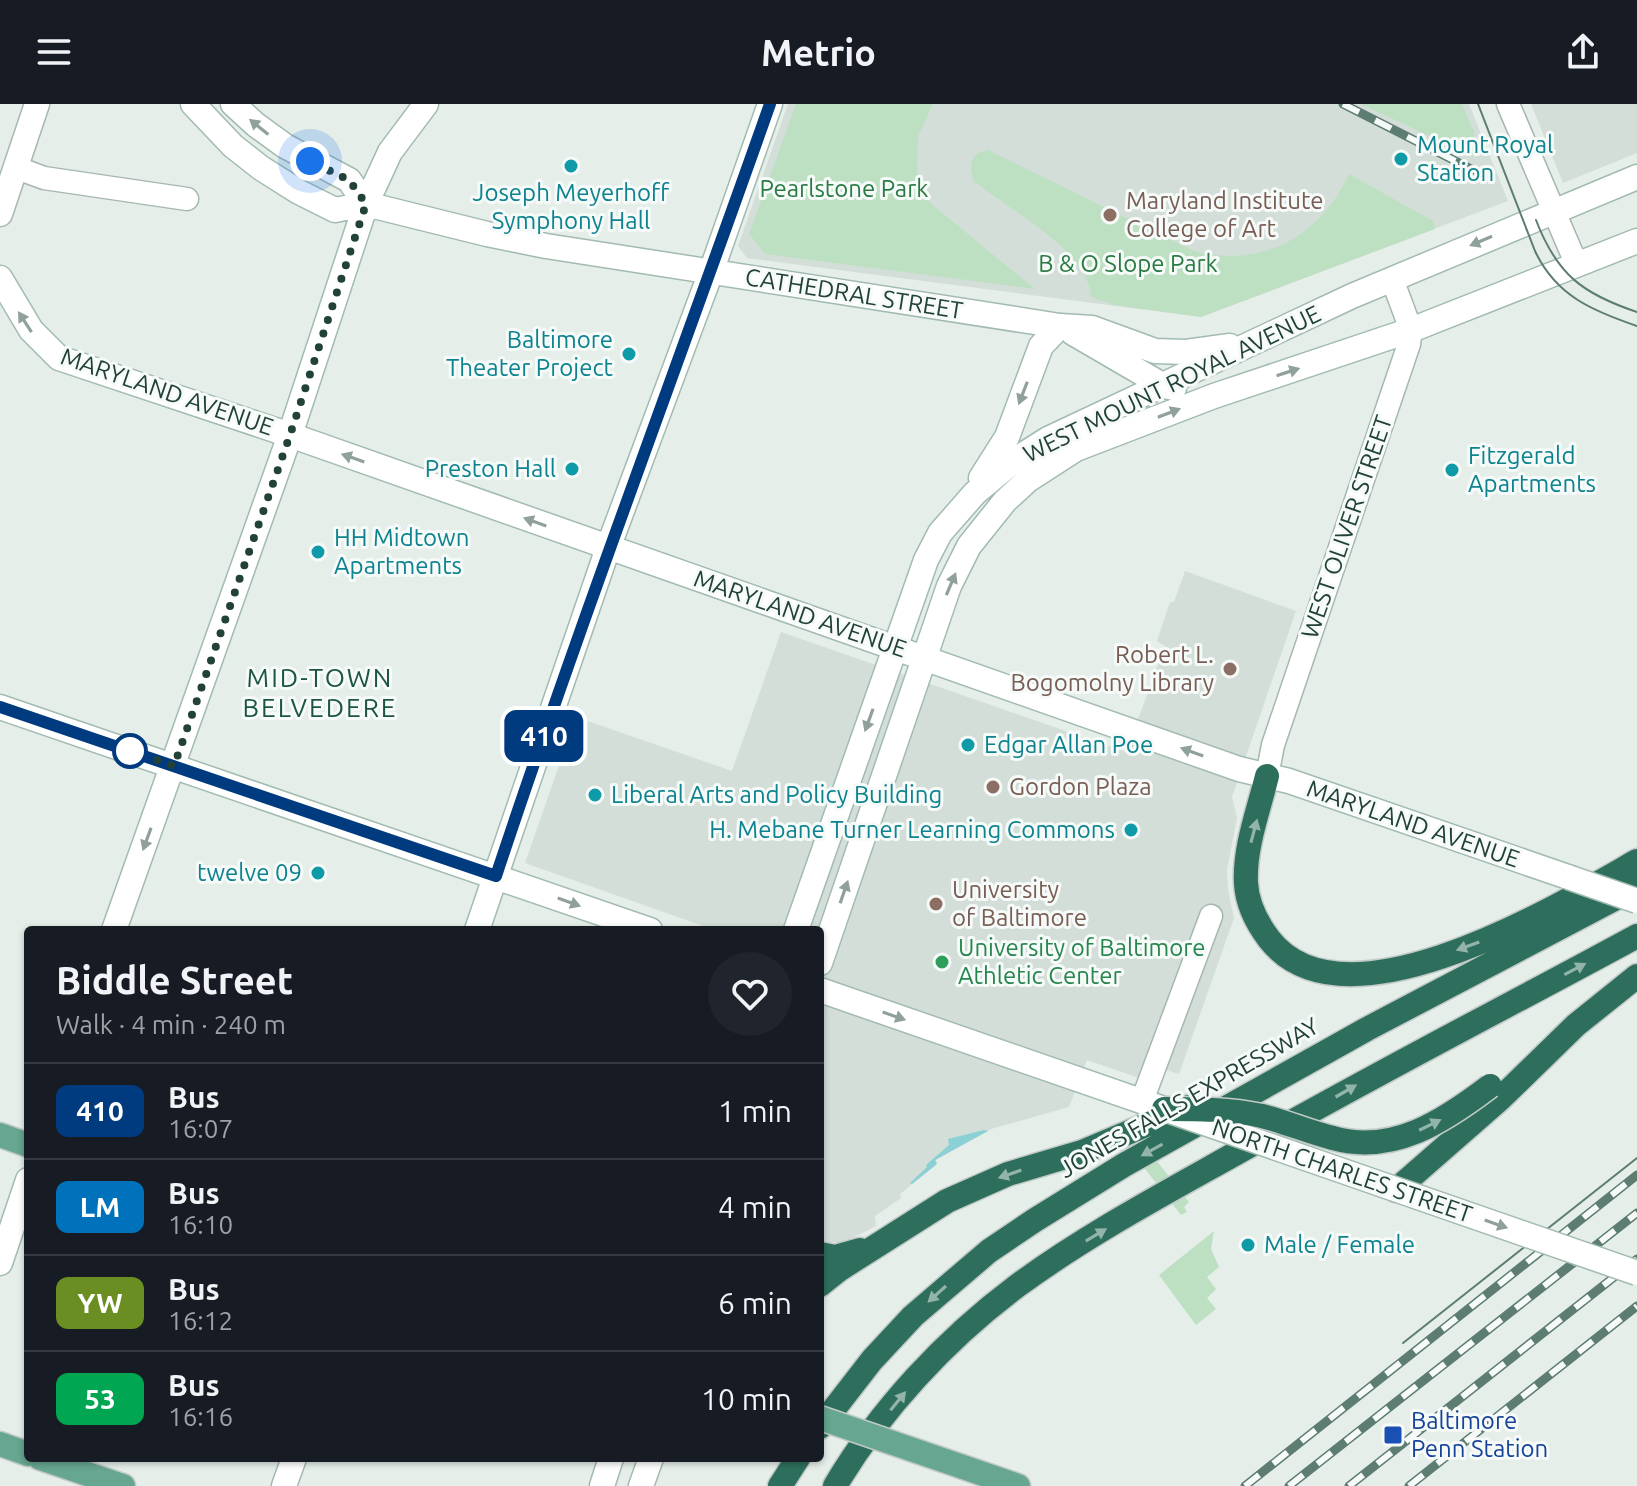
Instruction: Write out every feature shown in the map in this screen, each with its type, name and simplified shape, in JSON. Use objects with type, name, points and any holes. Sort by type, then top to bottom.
[{"type":"highway","points":[[1267,776],[1246,867],[1248,898],[1255,917],[1277,949],[1291,960],[1323,972],[1365,974],[1425,962],[1480,942],[1637,861]]},
{"type":"highway","name":"JONES FALLS EXPRESSWAY","points":[[824,1422],[902,1327],[989,1251],[1124,1165],[1367,1029],[1637,887]]},
{"type":"highway","points":[[835,1486],[909,1388],[980,1316],[1017,1286],[1156,1199],[1349,1089],[1637,936]]},
{"type":"highway","points":[[1396,1190],[1495,1092],[1637,976]]},
{"type":"highway","points":[[824,1282],[894,1233],[980,1185],[1124,1136],[1367,1029]]},
{"type":"highway","points":[[1152,1105],[1261,1116],[1336,1139],[1365,1143],[1394,1140],[1428,1127],[1495,1092]]},
{"type":"highway","points":[[824,1255],[835,1257],[852,1253],[894,1233]]},
{"type":"highway","points":[[780,1486],[795,1462]]},
{"type":"main road","points":[[0,214],[37,104]]},
{"type":"main road","name":"CATHEDRAL STREET","points":[[193,104],[233,146],[287,185],[335,210],[366,204],[487,234],[711,272],[1060,326],[1092,328],[1155,351],[1186,352],[1256,342]]},
{"type":"main road","points":[[233,104],[285,146],[349,180],[366,204]]},
{"type":"main road","points":[[115,926],[290,435],[366,204],[390,152],[426,104]]},
{"type":"main road","points":[[478,926],[608,548],[770,104]]},
{"type":"main road","name":"WEST MOUNT ROYAL AVENUE","points":[[797,926],[926,560],[940,533],[992,477],[1048,439],[1256,342],[1392,279],[1637,177]]},
{"type":"main road","name":"WEST MOUNT ROYAL AVENUE","points":[[824,951],[949,586],[969,546],[1005,501],[1028,480],[1076,449],[1214,396],[1411,330],[1637,241]]},
{"type":"main road","name":"MARYLAND AVENUE","points":[[0,278],[31,330],[59,358],[290,435],[1239,769],[1637,901]]},
{"type":"main road","points":[[961,507],[1007,437],[1041,346],[1060,326]]},
{"type":"main road","name":"CATHEDRAL STREET","points":[[1060,326],[1164,386],[1214,396]]},
{"type":"main road","points":[[0,707],[639,926]]},
{"type":"main road","name":"NORTH CHARLES STREET","points":[[824,991],[1637,1273]]},
{"type":"main road","points":[[0,1135],[24,1144]]},
{"type":"main road","points":[[0,1263],[24,1192]]},
{"type":"main road","points":[[824,1419],[1018,1486]]},
{"type":"main road","points":[[0,1444],[24,1453]]},
{"type":"main road","points":[[52,1462],[123,1486]]},
{"type":"main road","points":[[284,1486],[293,1462]]},
{"type":"main road","points":[[602,1486],[610,1462]]},
{"type":"main road","points":[[641,1486],[650,1462]]},
{"type":"street","points":[[1508,104],[1576,263]]},
{"type":"street","points":[[17,168],[44,178],[187,199]]},
{"type":"street","points":[[1392,279],[1411,330]]},
{"type":"street","name":"WEST OLIVER STREET","points":[[1267,776],[1273,745],[1411,330]]},
{"type":"street","points":[[1152,1105],[1211,916]]},
{"type":"shaded area","name":"Maryland Institute College of Art","points":[[788,104],[1469,104],[1508,201],[1201,317],[747,258],[738,246]]},
{"type":"shaded area","points":[[1531,104],[1637,104],[1637,153],[1563,183]]},
{"type":"shaded area","name":"University of Baltimore","points":[[1185,571],[1296,611],[1232,797],[1237,818],[1227,870],[1234,918],[1179,1074],[1145,1063],[1139,1078],[1087,1060],[1069,1107],[991,1129],[936,1160],[937,1164],[900,1194],[901,1198],[875,1216],[876,1226],[843,1243],[824,1241],[824,926],[703,926],[525,863],[576,717],[732,771],[781,632],[1126,752],[1165,646],[1157,641],[1170,602],[1174,602]]},
{"type":"green space","name":"Pearlstone Park","points":[[796,104],[933,104],[918,136],[917,172],[930,203],[1035,289],[765,254],[749,234]]},
{"type":"green space","points":[[1361,104],[1462,104],[1474,132],[1474,157]]},
{"type":"green space","name":"B & O Slope Park","points":[[988,150],[1194,251],[1242,255],[1286,243],[1322,215],[1349,174],[1433,221],[1435,229],[1201,317],[1114,305],[1091,297],[1087,279],[1062,247],[974,181],[972,161],[977,154]]},
{"type":"green space","points":[[1114,1129],[1138,1137],[1189,1202],[1184,1207],[1187,1212],[1181,1215]]},
{"type":"green space","points":[[1214,1231],[1211,1249],[1219,1267],[1207,1277],[1216,1289],[1207,1298],[1216,1309],[1196,1325],[1159,1275]]},
{"type":"water","points":[[988,1131],[935,1160],[937,1164],[910,1183],[949,1145],[948,1139]]},
{"type":"tram line","points":[[1478,104],[1544,267],[1577,300],[1637,326]]},
{"type":"tram line","points":[[1536,220],[1553,255],[1574,280],[1601,298],[1637,312]]},
{"type":"tram line","points":[[1403,1343],[1637,1158]]},
{"type":"railway","points":[[1343,104],[1473,170]]},
{"type":"railway","points":[[1245,1486],[1637,1175]]},
{"type":"railway","points":[[1289,1486],[1637,1213]]},
{"type":"railway","points":[[1349,1486],[1637,1259]]},
{"type":"railway","points":[[1409,1486],[1637,1306]]},
{"type":"bus line","name":"410","points":[[0,707],[496,876],[608,548],[770,104]]},
{"type":"place","name":"Mount Royal Station","points":[[1401,159]]},
{"type":"place","name":"Joseph Meyerhoff Symphony Hall","points":[[571,166]]},
{"type":"place","name":"Maryland Institute College of Art","points":[[1110,215]]},
{"type":"place","name":"Baltimore Theater Project","points":[[629,354]]},
{"type":"place","name":"Preston Hall","points":[[572,469]]},
{"type":"place","name":"Fitzgerald Apartments","points":[[1452,470]]},
{"type":"place","name":"HH Midtown Apartments","points":[[318,552]]},
{"type":"place","name":"Robert L. Bogomolny Library","points":[[1230,669]]},
{"type":"place","name":"Edgar Allan Poe","points":[[968,745]]},
{"type":"place","name":"Gordon Plaza","points":[[993,787]]},
{"type":"place","name":"Liberal Arts and Policy Building","points":[[595,795]]},
{"type":"place","name":"H. Mebane Turner Learning Commons","points":[[1131,830]]},
{"type":"place","name":"twelve 09","points":[[318,873]]},
{"type":"place","name":"University of Baltimore","points":[[936,904]]},
{"type":"place","name":"University of Baltimore Athletic Center","points":[[942,962]]},
{"type":"place","name":"Male / Female","points":[[1248,1245]]},
{"type":"place","name":"Baltimore Penn Station","points":[[1393,1435]]},
{"type":"district","name":"MID-TOWN BELVEDERE","points":[[320,693]]},
{"type":"route","points":[[130,751],[174,766],[290,435],[366,204],[349,180],[310,161]]}]
